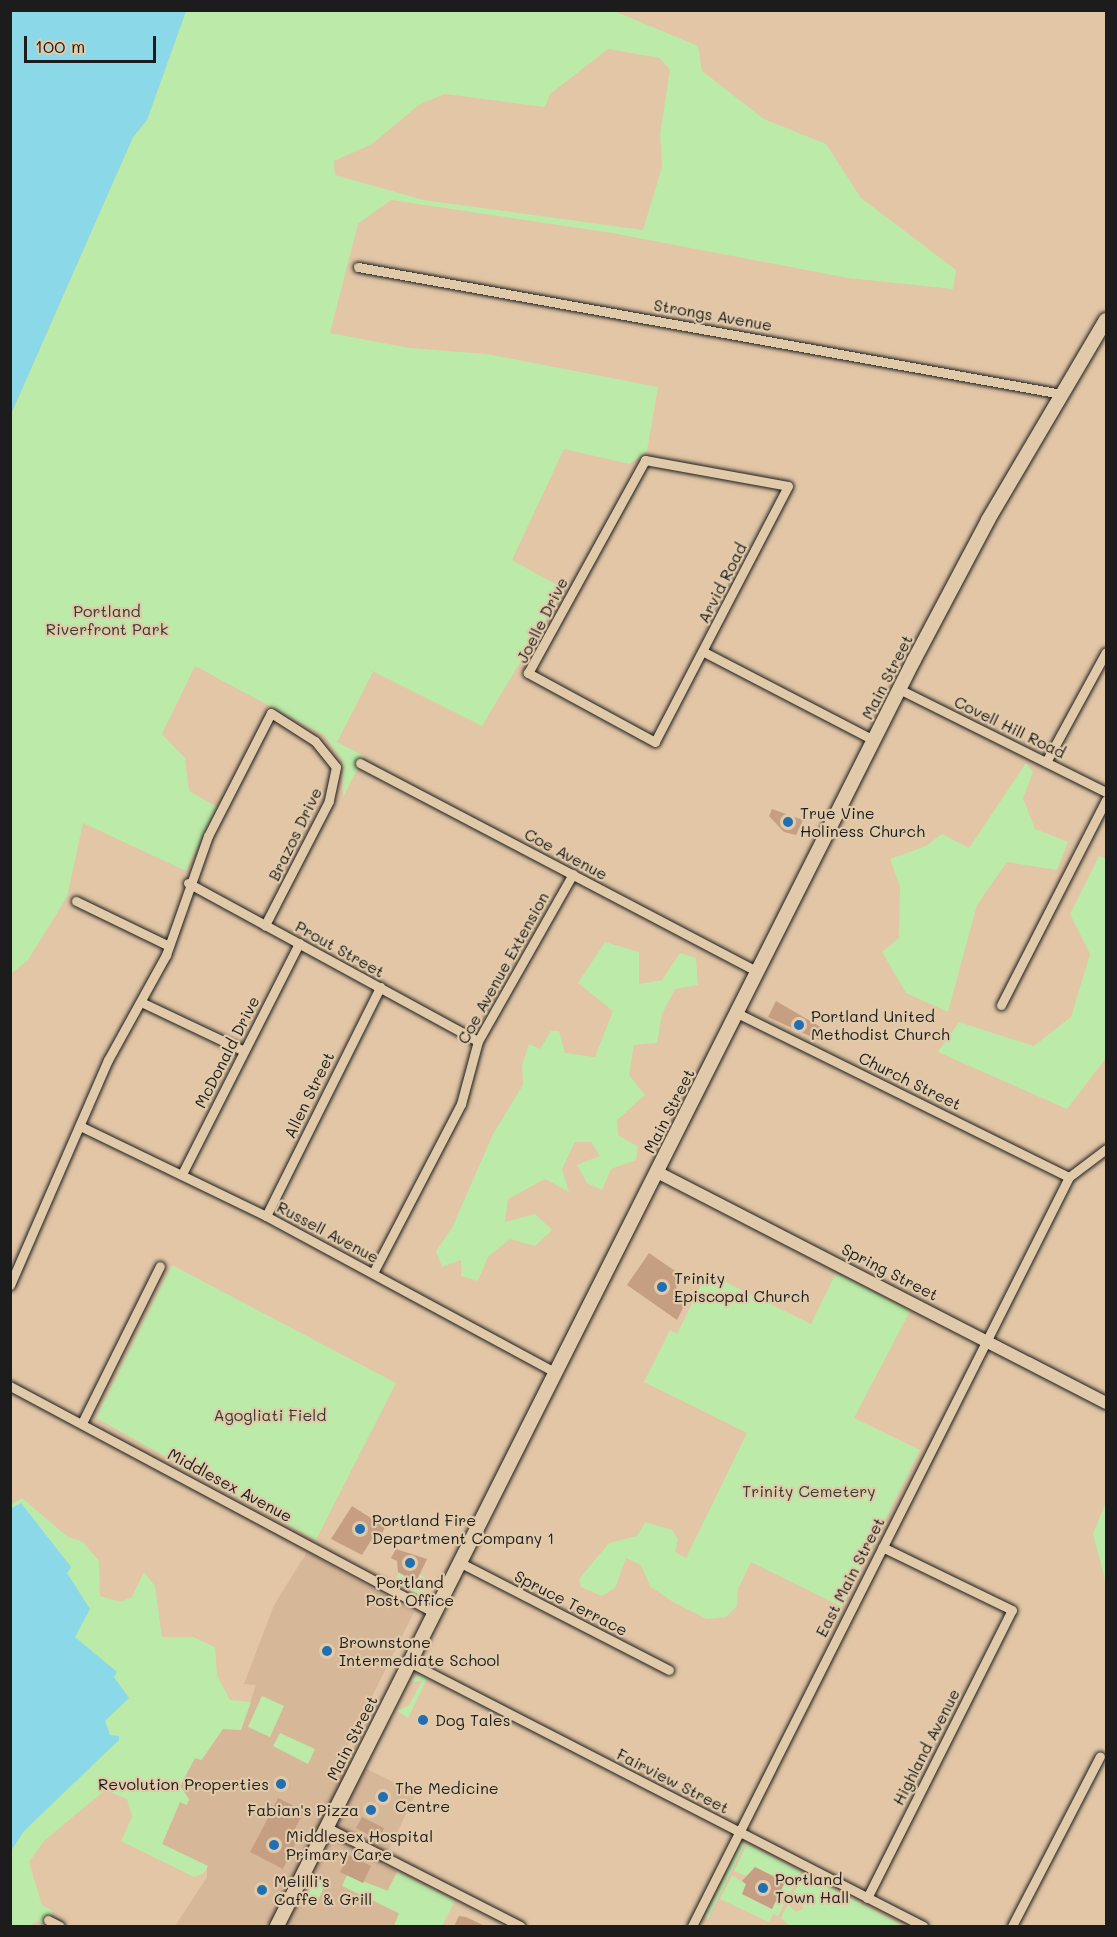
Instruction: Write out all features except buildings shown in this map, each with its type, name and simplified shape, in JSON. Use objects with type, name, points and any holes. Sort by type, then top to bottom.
[{"type":"main road","name":"Main Street","points":[[278,1926],[434,1611],[899,689],[988,520],[1107,320]]},
{"type":"street","name":"Strongs Avenue","points":[[358,267],[1062,394]]},
{"type":"street","name":"Arvid Road","points":[[645,460],[788,486],[704,652]]},
{"type":"street","name":"Joelle Drive","points":[[645,460],[528,674],[655,742],[704,652]]},
{"type":"street","points":[[704,652],[874,740]]},
{"type":"street","points":[[1046,762],[1107,652]]},
{"type":"street","name":"Covell Hill Road","points":[[899,689],[1107,792]]},
{"type":"street","name":"Brazos Drive","points":[[188,883],[271,713],[315,741],[336,767],[330,801],[266,925]]},
{"type":"street","name":"Coe Avenue","points":[[360,763],[758,972]]},
{"type":"street","points":[[1001,1005],[1107,800]]},
{"type":"street","name":"Coe Avenue Extension","points":[[373,1273],[461,1104],[478,1041],[573,874]]},
{"type":"street","points":[[10,1285],[82,1127],[108,1060],[169,946],[188,883]]},
{"type":"street","name":"Prout Street","points":[[188,883],[478,1041]]},
{"type":"street","points":[[76,902],[169,946]]},
{"type":"street","name":"McDonald Drive","points":[[182,1174],[299,943]]},
{"type":"street","name":"Allen Street","points":[[266,1216],[380,987]]},
{"type":"street","points":[[141,1002],[244,1051]]},
{"type":"street","name":"Church Street","points":[[737,1013],[1069,1177]]},
{"type":"street","name":"Russell Avenue","points":[[82,1127],[266,1216],[555,1372]]},
{"type":"street","points":[[1069,1177],[1107,1149]]},
{"type":"street","name":"Spring Street","points":[[657,1172],[1107,1402]]},
{"type":"street","name":"East Main Street","points":[[692,1926],[1069,1177]]},
{"type":"street","points":[[82,1423],[160,1266]]},
{"type":"street","name":"Middlesex Avenue","points":[[10,1386],[434,1611]]},
{"type":"street","name":"Highland Avenue","points":[[867,1898],[1012,1610],[882,1547]]},
{"type":"street","name":"Spruce Terrace","points":[[459,1562],[669,1670]]},
{"type":"street","name":"Fairview Street","points":[[409,1662],[923,1926]]},
{"type":"street","points":[[1012,1926],[1101,1756]]},
{"type":"street","points":[[326,1827],[520,1926]]},
{"type":"street","points":[[48,1920],[60,1926]]},
{"type":"shaded area","points":[[307,1552],[414,1612],[342,1757],[416,1793],[382,1864],[397,1872],[380,1904],[400,1914],[394,1926],[175,1926],[207,1877],[207,1866],[162,1844],[180,1802],[180,1787],[195,1757],[202,1760],[223,1729],[241,1729],[256,1685],[244,1684],[274,1605]]},
{"type":"green space","name":"Portland Riverfront Park","points":[[186,11],[614,11],[698,46],[702,71],[764,119],[826,144],[861,198],[956,270],[953,289],[848,278],[612,233],[391,200],[358,224],[330,333],[410,348],[487,354],[658,387],[647,451],[630,464],[564,449],[512,560],[564,589],[482,726],[364,667],[373,672],[337,742],[364,756],[343,797],[343,761],[324,735],[195,666],[162,734],[185,758],[189,791],[217,807],[186,871],[83,823],[67,897],[28,960],[11,974],[11,414],[133,137],[147,120]],"holes":[[[608,49],[660,58],[670,70],[660,134],[662,167],[643,230],[424,200],[335,175],[334,161],[372,144],[420,104],[445,94],[545,107],[550,94]]]},
{"type":"green space","points":[[1026,763],[1033,772],[1023,798],[1035,829],[1068,842],[1057,870],[1007,862],[977,905],[948,1012],[906,993],[882,952],[899,938],[900,887],[890,859],[926,846],[942,834],[969,848]]},
{"type":"green space","points":[[1099,856],[1106,859],[1106,1058],[1067,1109],[938,1052],[959,1022],[1034,1046],[1071,1017],[1090,954],[1070,914]]},
{"type":"green space","points":[[605,942],[639,952],[639,984],[662,980],[680,953],[696,958],[698,985],[675,989],[662,1014],[657,1043],[634,1045],[629,1075],[645,1095],[617,1120],[618,1135],[638,1147],[636,1160],[611,1169],[602,1190],[587,1183],[577,1165],[600,1156],[591,1142],[575,1142],[562,1169],[569,1192],[545,1179],[508,1199],[505,1222],[535,1214],[552,1230],[535,1246],[510,1239],[488,1257],[478,1281],[461,1276],[461,1260],[442,1267],[436,1251],[452,1228],[493,1134],[523,1085],[522,1065],[529,1044],[540,1049],[551,1031],[559,1031],[565,1053],[595,1057],[613,1011],[578,983]]},
{"type":"green space","name":"Agogliati Field","points":[[172,1265],[396,1383],[316,1540],[96,1418]]},
{"type":"green space","name":"Trinity Cemetery","points":[[707,1273],[811,1324],[836,1273],[910,1311],[854,1418],[920,1450],[842,1607],[751,1562],[738,1589],[737,1606],[726,1617],[707,1619],[673,1602],[650,1586],[641,1565],[626,1558],[615,1588],[602,1596],[581,1587],[579,1579],[609,1543],[637,1536],[645,1522],[672,1530],[678,1539],[675,1552],[686,1558],[747,1433],[644,1382],[670,1330],[677,1334]]},
{"type":"green space","points":[[22,1498],[68,1537],[83,1542],[99,1561],[100,1596],[121,1602],[132,1597],[144,1572],[155,1586],[162,1637],[193,1637],[215,1647],[217,1675],[230,1700],[251,1702],[241,1730],[223,1729],[201,1760],[195,1758],[180,1786],[189,1799],[187,1805],[180,1802],[162,1844],[208,1866],[204,1873],[194,1877],[121,1841],[132,1817],[127,1799],[105,1790],[45,1840],[29,1862],[42,1905],[53,1911],[47,1925],[38,1921],[29,1926],[11,1926],[10,1505]]},
{"type":"green space","points":[[1106,1502],[1106,1583],[1093,1534]]},
{"type":"green space","points":[[399,1573],[415,1582],[419,1574],[429,1580],[422,1596],[394,1583]]},
{"type":"green space","points":[[421,1675],[428,1677],[408,1718],[397,1711],[409,1705],[422,1681],[411,1682],[413,1678]]},
{"type":"green space","points":[[262,1696],[284,1706],[270,1737],[248,1727]]},
{"type":"green space","points":[[280,1733],[315,1749],[308,1764],[273,1746]]},
{"type":"green space","points":[[741,1843],[745,1844],[707,1921],[706,1915]]},
{"type":"green space","points":[[747,1844],[801,1872],[789,1895],[780,1892],[785,1882],[755,1867],[749,1877],[734,1871]]},
{"type":"green space","points":[[397,1872],[455,1901],[442,1926],[394,1926],[399,1913],[342,1886],[347,1875],[388,1891]]},
{"type":"green space","points":[[803,1873],[903,1926],[790,1926],[781,1918],[788,1904],[796,1912],[803,1909],[802,1900],[791,1898]]},
{"type":"green space","points":[[732,1875],[746,1884],[742,1894],[771,1909],[776,1901],[784,1904],[778,1916],[773,1914],[769,1922],[720,1899]]},
{"type":"green space","points":[[329,1877],[317,1902],[307,1897],[312,1880]]},
{"type":"water","points":[[11,10],[186,11],[147,120],[133,137],[11,414]]},
{"type":"water","points":[[21,1503],[71,1567],[67,1573],[90,1609],[75,1637],[117,1672],[114,1677],[129,1698],[105,1721],[110,1735],[119,1736],[119,1740],[24,1831],[11,1851],[10,1509]]},
{"type":"place","name":"True Vine Holiness Church","points":[[788,822]]},
{"type":"place","name":"Portland United Methodist Church","points":[[799,1025]]},
{"type":"place","name":"Trinity Episcopal Church","points":[[662,1287]]},
{"type":"place","name":"Portland Fire Department Company 1","points":[[360,1529]]},
{"type":"place","name":"Portland Post Office","points":[[410,1563]]},
{"type":"place","name":"Brownstone Intermediate School","points":[[327,1651]]},
{"type":"place","name":"Dog Tales","points":[[423,1720]]},
{"type":"place","name":"Revolution Properties","points":[[281,1784]]},
{"type":"place","name":"The Medicine Centre","points":[[383,1797]]},
{"type":"place","name":"Fabian's Pizza","points":[[371,1810]]},
{"type":"place","name":"Middlesex Hospital Primary Care","points":[[274,1845]]},
{"type":"place","name":"Portland Town Hall","points":[[763,1888]]},
{"type":"place","name":"Melilli's Caffe & Grill","points":[[262,1890]]}]
